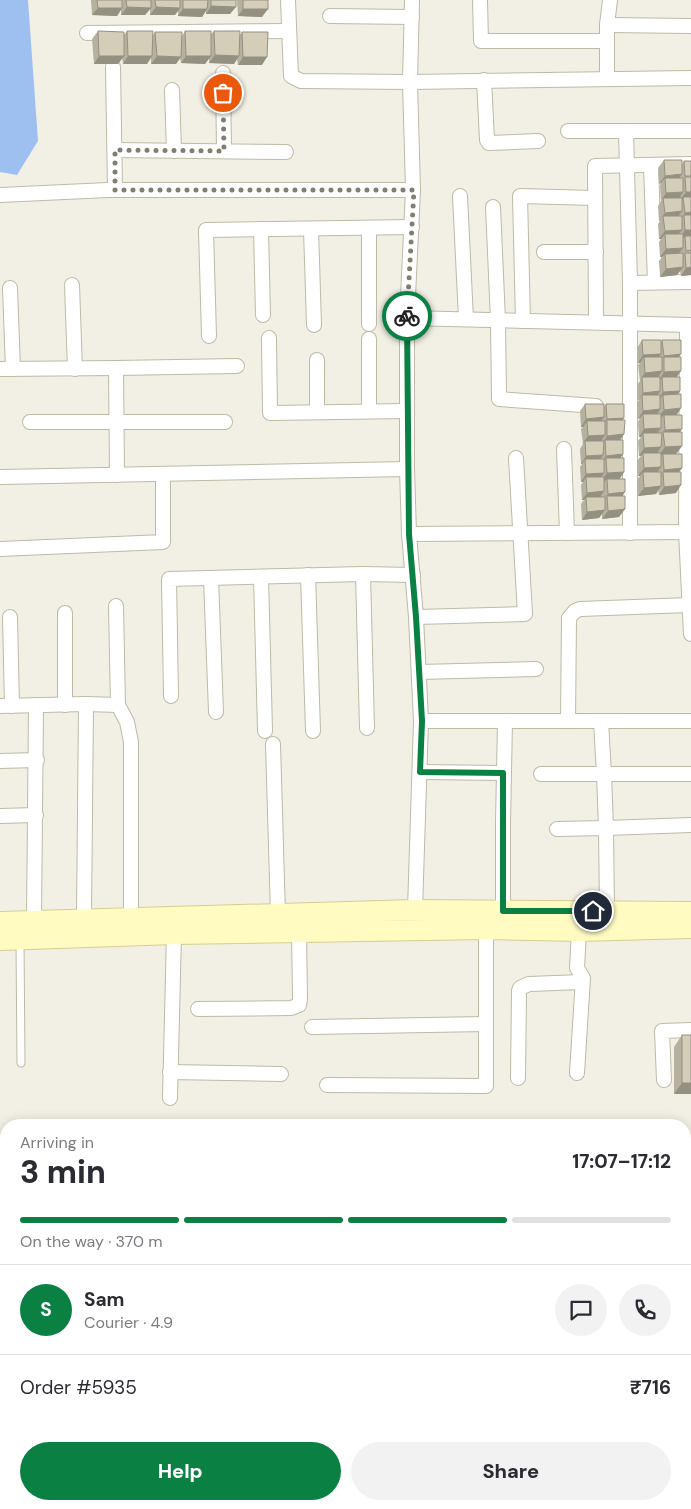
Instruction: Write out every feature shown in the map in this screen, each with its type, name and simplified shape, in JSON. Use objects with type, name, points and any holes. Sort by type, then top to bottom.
[{"type":"street","points":[[288,0],[292,76],[301,81],[410,82],[691,78]]},
{"type":"street","points":[[412,0],[410,82],[414,190],[407,318],[407,469],[409,534],[422,721],[415,910]]},
{"type":"street","points":[[480,0],[481,41],[608,41]]},
{"type":"street","points":[[607,78],[607,24],[610,0]]},
{"type":"street","points":[[330,16],[412,17]]},
{"type":"street","points":[[607,24],[691,26]]},
{"type":"street","points":[[87,33],[289,31]]},
{"type":"street","points":[[113,67],[115,190]]},
{"type":"street","points":[[223,74],[224,151]]},
{"type":"street","points":[[484,80],[487,140],[489,143],[538,142]]},
{"type":"street","points":[[172,90],[174,151]]},
{"type":"street","points":[[568,131],[691,131]]},
{"type":"street","points":[[626,131],[631,323],[630,532]]},
{"type":"street","points":[[115,150],[286,152]]},
{"type":"street","points":[[596,322],[595,166],[691,164]]},
{"type":"street","points":[[652,165],[655,282]]},
{"type":"street","points":[[0,195],[115,190],[414,190]]},
{"type":"street","points":[[460,196],[466,319]]},
{"type":"street","points":[[523,320],[520,196],[595,198]]},
{"type":"street","points":[[493,207],[499,399],[596,406]]},
{"type":"street","points":[[209,336],[206,230],[412,227]]},
{"type":"street","points":[[368,324],[369,228]]},
{"type":"street","points":[[261,229],[263,315]]},
{"type":"street","points":[[311,229],[314,325]]},
{"type":"street","points":[[544,252],[596,252]]},
{"type":"street","points":[[630,283],[691,282]]},
{"type":"street","points":[[72,285],[75,368]]},
{"type":"street","points":[[10,288],[7,369],[237,366]]},
{"type":"street","points":[[407,318],[689,325],[688,532],[691,634]]},
{"type":"street","points":[[269,338],[270,413],[407,411]]},
{"type":"street","points":[[369,339],[369,411]]},
{"type":"street","points":[[317,360],[317,412]]},
{"type":"street","points":[[116,368],[117,475]]},
{"type":"street","points":[[30,422],[225,422]]},
{"type":"street","points":[[564,448],[567,533]]},
{"type":"street","points":[[416,617],[525,614],[516,458]]},
{"type":"street","points":[[0,477],[407,469]]},
{"type":"street","points":[[0,549],[163,542],[162,474]]},
{"type":"street","points":[[409,534],[688,532]]},
{"type":"street","points":[[171,696],[169,579],[363,574],[413,575]]},
{"type":"street","points":[[363,574],[368,728]]},
{"type":"street","points":[[308,575],[313,731]]},
{"type":"street","points":[[261,577],[265,731]]},
{"type":"street","points":[[211,578],[216,712]]},
{"type":"street","points":[[568,721],[568,618],[572,614],[580,609],[689,605]]},
{"type":"street","points":[[116,606],[118,705],[128,722],[131,742],[131,918]]},
{"type":"street","points":[[65,613],[65,704]]},
{"type":"street","points":[[10,617],[6,706],[118,705]]},
{"type":"street","points":[[419,672],[536,668]]},
{"type":"street","points":[[84,919],[86,704]]},
{"type":"street","points":[[34,920],[37,760],[36,705]]},
{"type":"street","points":[[422,721],[691,721]]},
{"type":"street","points":[[503,911],[505,721]]},
{"type":"street","points":[[601,721],[606,828],[607,911]]},
{"type":"street","points":[[273,744],[278,915]]},
{"type":"street","points":[[0,761],[37,760]]},
{"type":"street","points":[[420,772],[503,773]]},
{"type":"street","points":[[541,774],[691,774]]},
{"type":"street","points":[[0,816],[36,815]]},
{"type":"street","points":[[557,829],[691,825]]},
{"type":"street","points":[[0,922],[415,910],[691,912]]},
{"type":"street","points":[[0,940],[174,934],[486,929],[579,931],[691,928]]},
{"type":"street","points":[[327,1085],[486,1086],[486,929]]},
{"type":"street","points":[[577,1073],[582,982],[577,968],[579,931]]},
{"type":"street","points":[[198,1009],[291,1008],[298,1005],[300,999],[299,932]]},
{"type":"street","points":[[170,1098],[174,934]]},
{"type":"street","points":[[518,1078],[520,988],[529,984],[582,982]]},
{"type":"street","points":[[312,1027],[486,1024]]},
{"type":"street","points":[[664,1080],[662,1031],[691,1030]]},
{"type":"street","points":[[170,1072],[281,1074]]},
{"type":"lane","points":[[20,939],[21,1063]]},
{"type":"water","points":[[0,0],[28,0],[38,141],[17,175],[0,172]]},
{"type":"building","points":[[97,0],[122,0],[122,8],[98,8]]},
{"type":"building","points":[[126,0],[151,0],[151,8],[127,7]]},
{"type":"building","points":[[155,0],[180,0],[180,8],[156,7]]},
{"type":"building","points":[[183,0],[208,0],[207,9],[183,9]]},
{"type":"building","points":[[211,0],[236,0],[236,7],[211,6]]},
{"type":"building","points":[[243,0],[268,0],[268,9],[243,9]]},
{"type":"building","points":[[98,31],[124,32],[124,56],[99,56]]},
{"type":"building","points":[[127,31],[153,31],[152,56],[128,56]]},
{"type":"building","points":[[185,31],[211,31],[211,56],[186,56]]},
{"type":"building","points":[[214,31],[240,31],[239,56],[215,55]]},
{"type":"building","points":[[155,32],[182,32],[181,57],[157,56]]},
{"type":"building","points":[[242,32],[268,32],[267,57],[243,57]]},
{"type":"building","points":[[664,160],[682,160],[682,174],[665,176]]},
{"type":"building","points":[[684,161],[691,161],[691,176],[685,176]]},
{"type":"building","points":[[685,177],[691,177],[691,192],[686,192]]},
{"type":"building","points":[[665,178],[683,178],[683,192],[666,193]]},
{"type":"building","points":[[683,197],[691,197],[691,212],[685,213]]},
{"type":"building","points":[[663,198],[682,198],[682,211],[665,213]]},
{"type":"building","points":[[684,215],[691,215],[691,230],[685,230]]},
{"type":"building","points":[[663,216],[682,216],[682,230],[665,231]]},
{"type":"building","points":[[665,234],[683,234],[683,248],[666,249]]},
{"type":"building","points":[[685,236],[691,236],[691,250],[686,251]]},
{"type":"building","points":[[683,253],[683,267],[666,269],[665,254]]},
{"type":"building","points":[[685,253],[691,253],[691,267],[686,268]]},
{"type":"building","points":[[642,340],[661,340],[661,354],[643,355]]},
{"type":"building","points":[[662,340],[681,340],[681,354],[664,356]]},
{"type":"building","points":[[644,357],[662,357],[662,371],[645,373]]},
{"type":"building","points":[[664,357],[681,357],[681,371],[664,372]]},
{"type":"building","points":[[642,377],[660,377],[660,391],[643,393]]},
{"type":"building","points":[[662,377],[680,377],[680,391],[663,392]]},
{"type":"building","points":[[681,394],[681,408],[664,410],[663,395]]},
{"type":"building","points":[[642,395],[660,395],[660,409],[643,411]]},
{"type":"building","points":[[585,404],[604,404],[604,417],[586,419]]},
{"type":"building","points":[[606,404],[624,404],[624,418],[607,419]]},
{"type":"building","points":[[643,414],[661,414],[661,428],[644,429]]},
{"type":"building","points":[[664,415],[682,415],[682,429],[665,430]]},
{"type":"building","points":[[607,420],[625,420],[624,434],[607,436]]},
{"type":"building","points":[[587,421],[605,421],[605,435],[588,436]]},
{"type":"building","points":[[663,432],[682,432],[682,446],[665,447]]},
{"type":"building","points":[[643,433],[662,433],[661,447],[644,448]]},
{"type":"building","points":[[605,440],[623,440],[623,454],[606,456]]},
{"type":"building","points":[[585,441],[604,441],[603,455],[586,456]]},
{"type":"building","points":[[643,453],[661,453],[661,467],[644,468]]},
{"type":"building","points":[[663,454],[682,454],[682,468],[664,470]]},
{"type":"building","points":[[606,458],[624,458],[624,472],[607,473]]},
{"type":"building","points":[[585,459],[604,459],[604,473],[586,474]]},
{"type":"building","points":[[643,472],[661,472],[661,486],[644,488]]},
{"type":"building","points":[[663,472],[681,472],[681,485],[664,487]]},
{"type":"building","points":[[586,477],[604,477],[604,491],[587,493]]},
{"type":"building","points":[[607,479],[625,479],[625,492],[608,494]]},
{"type":"building","points":[[607,496],[625,496],[625,509],[608,511]]},
{"type":"building","points":[[586,497],[605,497],[605,510],[587,512]]},
{"type":"building","points":[[682,1035],[691,1035],[691,1083],[682,1083]]},
{"type":"way so far","points":[[223,93],[224,151],[115,150],[115,190],[414,190],[407,316]]},
{"type":"route","points":[[407,316],[407,469],[409,534],[422,721],[420,772],[503,773],[503,911],[593,911]]}]
